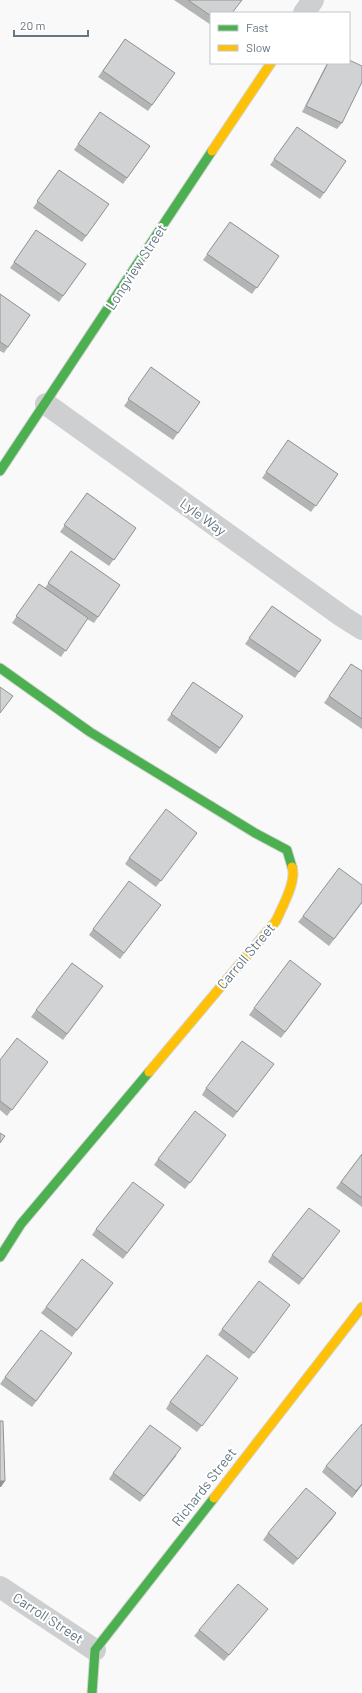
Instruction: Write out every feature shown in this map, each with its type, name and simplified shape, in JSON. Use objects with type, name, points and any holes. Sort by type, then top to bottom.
[{"type":"street","points":[[305,12],[313,0]]},
{"type":"street","name":"Longview Street","points":[[0,471],[46,404],[270,64]]},
{"type":"street","name":"Lyle Way","points":[[46,404],[337,613],[362,628]]},
{"type":"street","name":"Carroll Street","points":[[0,668],[90,732],[255,833],[287,850],[294,872],[288,894],[276,921],[22,1224],[0,1257]]},
{"type":"street","name":"Richards Street","points":[[95,1650],[362,1307]]},
{"type":"street","name":"Carroll Street","points":[[0,1587],[95,1650]]},
{"type":"street","points":[[92,1693],[95,1650]]},
{"type":"building","points":[[188,0],[242,0],[233,12],[210,12],[210,15]]},
{"type":"building","points":[[125,39],[175,73],[152,105],[103,71]]},
{"type":"building","points":[[350,60],[362,66],[362,82],[342,123],[306,106],[327,64],[350,64]]},
{"type":"building","points":[[100,112],[150,146],[127,178],[78,144]]},
{"type":"building","points":[[297,127],[346,161],[324,193],[274,159]]},
{"type":"building","points":[[59,170],[109,204],[86,236],[37,201]]},
{"type":"building","points":[[230,222],[279,256],[257,288],[207,254]]},
{"type":"building","points":[[36,230],[86,264],[63,296],[14,262]]},
{"type":"building","points":[[0,294],[30,315],[8,347],[0,342]]},
{"type":"building","points":[[151,367],[200,402],[178,433],[128,399]]},
{"type":"building","points":[[288,440],[338,474],[316,506],[266,472]]},
{"type":"building","points":[[87,493],[136,528],[114,560],[64,525]]},
{"type":"building","points":[[71,551],[120,585],[98,617],[48,583]]},
{"type":"building","points":[[39,584],[88,618],[66,651],[16,616]]},
{"type":"building","points":[[272,606],[321,640],[299,672],[249,638]]},
{"type":"building","points":[[351,664],[362,671],[362,719],[329,696]]},
{"type":"building","points":[[193,682],[243,716],[220,748],[171,714]]},
{"type":"building","points":[[0,687],[13,696],[0,713]]},
{"type":"building","points":[[166,809],[197,833],[161,881],[129,858]]},
{"type":"building","points":[[339,868],[362,885],[362,902],[334,939],[303,916]]},
{"type":"building","points":[[129,881],[161,905],[124,953],[93,929]]},
{"type":"building","points":[[290,960],[321,984],[285,1032],[254,1008]]},
{"type":"building","points":[[72,963],[103,986],[67,1034],[36,1010]]},
{"type":"building","points":[[17,1038],[48,1062],[12,1110],[0,1101],[0,1060]]},
{"type":"building","points":[[242,1041],[274,1064],[237,1112],[206,1088]]},
{"type":"building","points":[[195,1111],[226,1135],[190,1183],[158,1159]]},
{"type":"building","points":[[0,1133],[5,1136],[0,1143]]},
{"type":"building","points":[[362,1154],[362,1198],[341,1182]]},
{"type":"building","points":[[133,1182],[164,1205],[127,1253],[96,1229]]},
{"type":"building","points":[[309,1208],[340,1231],[303,1279],[272,1255]]},
{"type":"building","points":[[82,1259],[113,1283],[77,1330],[46,1307]]},
{"type":"building","points":[[259,1281],[290,1305],[254,1353],[222,1329]]},
{"type":"building","points":[[41,1330],[72,1353],[36,1401],[5,1377]]},
{"type":"building","points":[[207,1355],[238,1378],[202,1426],[170,1402]]},
{"type":"building","points":[[0,1421],[3,1421],[5,1481],[0,1481]]},
{"type":"building","points":[[362,1424],[362,1484],[356,1491],[326,1466]]},
{"type":"building","points":[[150,1425],[181,1448],[144,1496],[113,1473]]},
{"type":"building","points":[[306,1488],[336,1513],[298,1559],[268,1533]]},
{"type":"building","points":[[238,1584],[268,1609],[229,1655],[199,1630]]},
{"type":"traffic: fast","points":[[0,471],[212,151]]},
{"type":"traffic: fast","points":[[0,668],[90,732],[255,833],[287,850],[292,867]]},
{"type":"traffic: fast","points":[[0,1257],[21,1224],[149,1072]]},
{"type":"traffic: fast","points":[[92,1693],[95,1650],[214,1498]]},
{"type":"traffic: slow","points":[[212,151],[270,64]]},
{"type":"traffic: slow","points":[[149,1072],[276,921],[291,887],[293,873],[292,867]]},
{"type":"traffic: slow","points":[[214,1498],[362,1307]]}]
